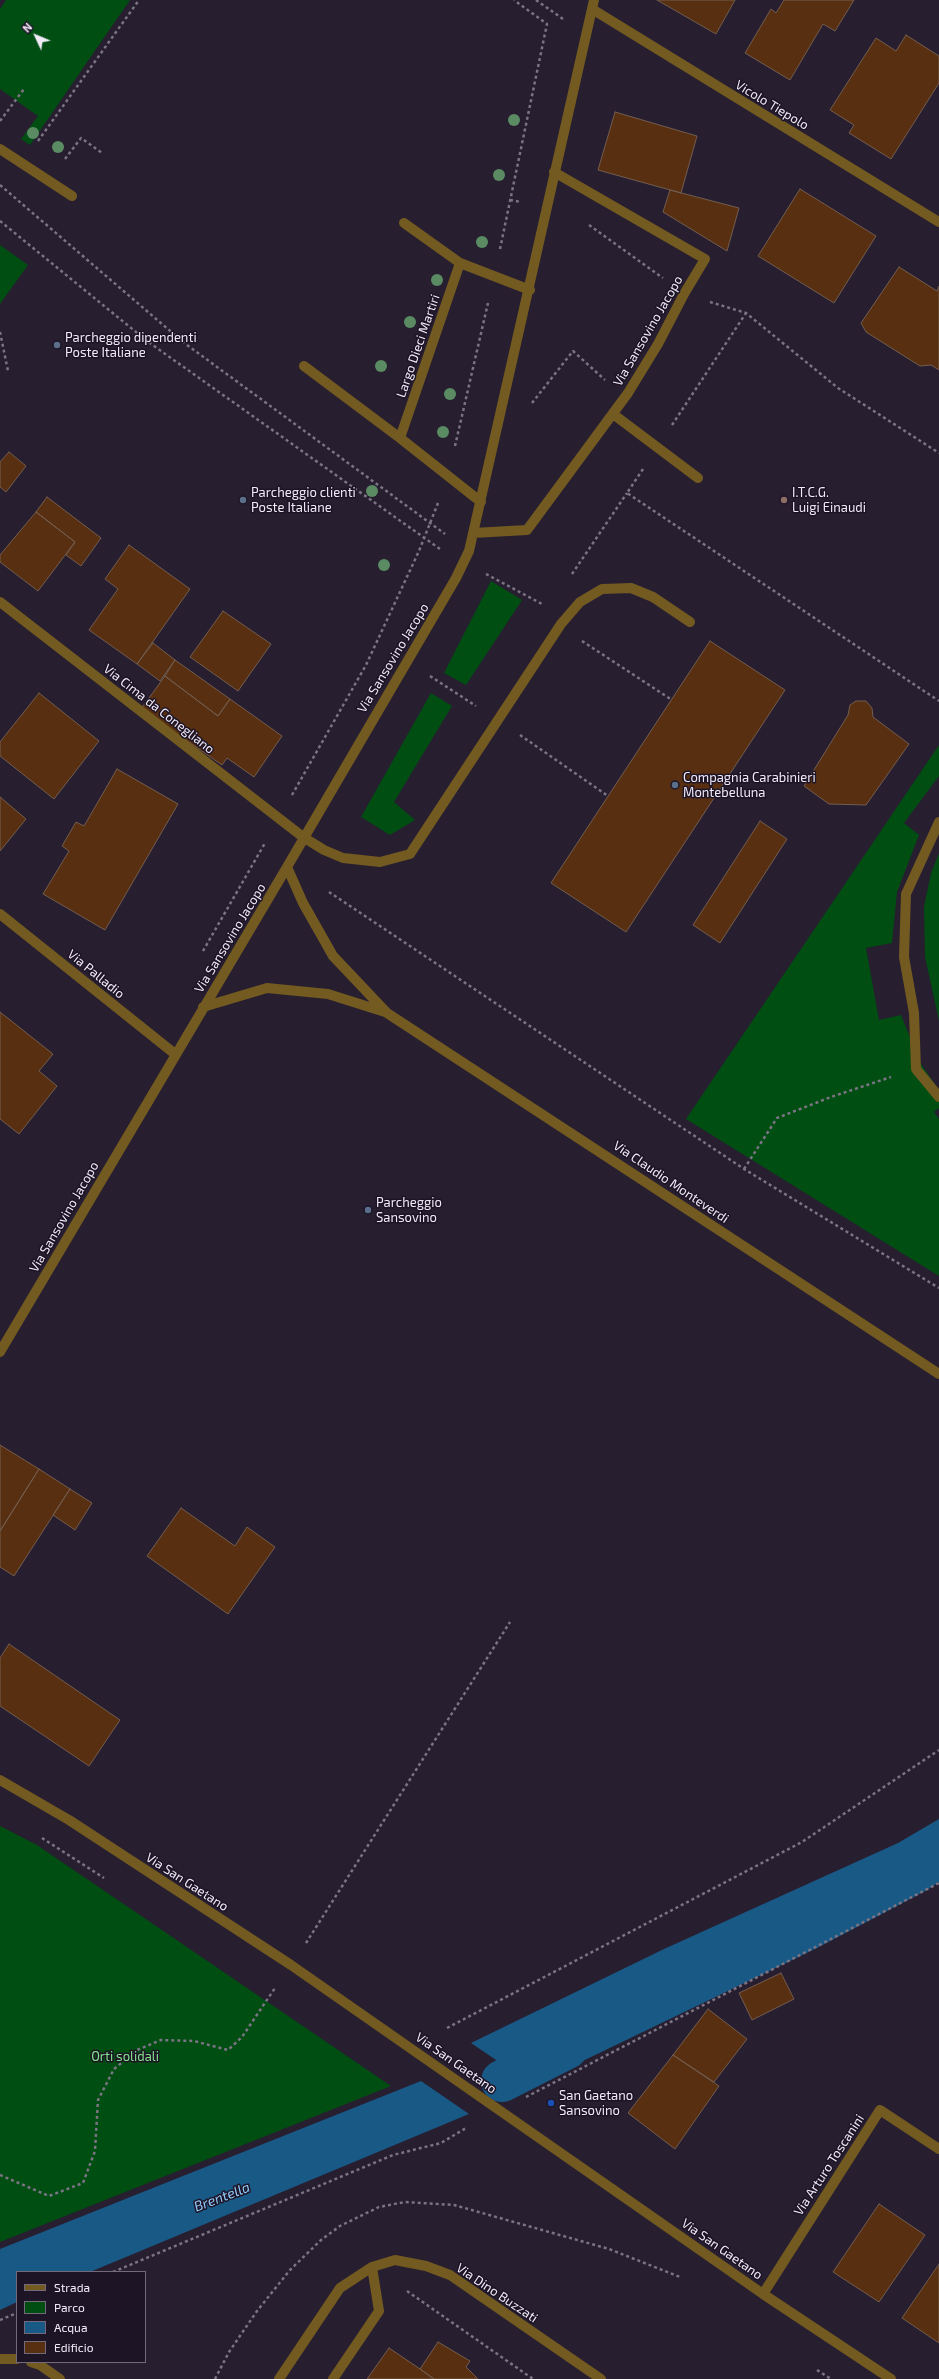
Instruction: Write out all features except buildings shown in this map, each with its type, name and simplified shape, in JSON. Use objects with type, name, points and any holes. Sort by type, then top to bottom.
[{"type":"street","name":"Via Sansovino Jacopo","points":[[0,1352],[287,867],[469,551],[530,290],[554,172],[593,5]]},
{"type":"street","name":"Vicolo Tiepolo","points":[[593,5],[939,222]]},
{"type":"street","points":[[0,150],[72,196]]},
{"type":"street","name":"Via Sansovino Jacopo","points":[[473,533],[527,530],[613,414],[658,344],[684,294],[705,259],[554,172]]},
{"type":"street","points":[[404,223],[460,263],[530,290]]},
{"type":"street","name":"Largo Dieci Martiri","points":[[400,438],[460,263]]},
{"type":"street","points":[[304,366],[400,438],[481,502]]},
{"type":"street","points":[[613,414],[657,449],[698,478]]},
{"type":"street","name":"Via Cima da Conegliano","points":[[0,602],[303,837],[324,850],[343,858],[380,862],[410,854],[570,612],[580,602],[602,589],[631,588],[653,597],[690,622]]},
{"type":"street","points":[[939,822],[906,894],[904,957],[914,1013],[916,1069],[939,1097]]},
{"type":"street","name":"Via Claudio Monteverdi","points":[[287,867],[303,903],[333,956],[387,1013],[939,1374]]},
{"type":"street","name":"Via Palladio","points":[[0,914],[175,1054]]},
{"type":"street","name":"Via Claudio Monteverdi","points":[[203,1007],[267,988],[328,994],[387,1013]]},
{"type":"street","name":"Via San Gaetano","points":[[0,1780],[69,1820],[291,1965],[763,2294],[891,2379]]},
{"type":"street","name":"Via Arturo Toscanini","points":[[763,2294],[880,2110],[939,2149]]},
{"type":"street","name":"Via Dino Buzzati","points":[[279,2379],[340,2288],[372,2267],[395,2260],[426,2266],[450,2275],[601,2379]]},
{"type":"street","points":[[333,2379],[379,2311],[372,2267]]},
{"type":"street","points":[[0,2359],[16,2359]]},
{"type":"street","points":[[34,2363],[40,2365],[60,2379]]},
{"type":"path","points":[[22,164],[139,0]]},
{"type":"path","points":[[514,0],[547,24]]},
{"type":"path","points":[[0,121],[24,89]]},
{"type":"path","points":[[0,185],[184,342],[469,551]]},
{"type":"path","points":[[510,200],[571,212],[684,294],[746,313],[838,388],[939,453]]},
{"type":"path","points":[[0,221],[147,341],[462,564],[482,571],[532,601],[544,605]]},
{"type":"path","points":[[571,575],[657,449],[746,313]]},
{"type":"path","points":[[0,332],[8,371]]},
{"type":"path","points":[[529,406],[572,351],[609,384]]},
{"type":"path","points":[[627,493],[939,701]]},
{"type":"path","points":[[200,958],[366,665],[419,551]]},
{"type":"path","points":[[576,637],[672,700]]},
{"type":"path","points":[[426,673],[498,720],[608,796]]},
{"type":"path","points":[[328,892],[744,1169],[939,1288]]},
{"type":"path","points":[[744,1169],[777,1118],[831,1097],[916,1069]]},
{"type":"path","points":[[302,1949],[510,1622]]},
{"type":"path","points":[[446,2028],[802,1842],[939,1750]]},
{"type":"path","points":[[519,2100],[939,1883]]},
{"type":"path","points":[[0,2175],[49,2196],[83,2183],[95,2151],[98,2100],[114,2069],[137,2050],[161,2040],[194,2041],[228,2050],[242,2037],[275,1988]]},
{"type":"path","points":[[115,2271],[393,2155],[441,2143],[466,2128]]},
{"type":"path","points":[[372,2267],[533,2379]]},
{"type":"path","points":[[0,2320],[16,2313]]},
{"type":"path","points":[[817,2370],[831,2379]]},
{"type":"green space","points":[[6,0],[130,0],[30,145],[21,139],[38,116],[0,89],[0,9]]},
{"type":"green space","points":[[0,245],[28,265],[0,304]]},
{"type":"green space","points":[[491,581],[522,600],[466,685],[444,673]]},
{"type":"green space","points":[[431,693],[452,706],[394,802],[415,820],[390,835],[361,817]]},
{"type":"green space","points":[[939,745],[939,776],[904,823],[919,835],[897,892],[892,943],[866,948],[879,1020],[901,1015],[921,1064],[939,1090],[939,1108],[934,1112],[939,1119],[939,1276],[686,1119]]},
{"type":"green space","points":[[939,853],[939,1021],[925,957],[924,907],[931,873]]},
{"type":"green space","name":"Orti solidali","points":[[0,1826],[37,1845],[391,2086],[0,2242]]},
{"type":"water","points":[[939,1819],[939,1882],[927,1890],[817,1948],[533,2085],[471,2043],[664,1949],[898,1843]]},
{"type":"water","name":"Brentella","points":[[421,2081],[469,2114],[92,2271],[16,2271],[16,2302],[0,2310],[0,2249]]},
{"type":"waterway","points":[[502,2081],[567,2048]]},
{"type":"place","name":"Parcheggio dipendenti Poste Italiane","points":[[57,345]]},
{"type":"place","name":"Parcheggio clienti Poste Italiane","points":[[243,500]]},
{"type":"place","name":"I.T.C.G. Luigi Einaudi","points":[[784,500]]},
{"type":"place","name":"Compagnia Carabinieri Montebelluna","points":[[675,785]]},
{"type":"place","name":"Parcheggio Sansovino","points":[[368,1210]]},
{"type":"place","name":"San Gaetano Sansovino","points":[[551,2103]]}]
